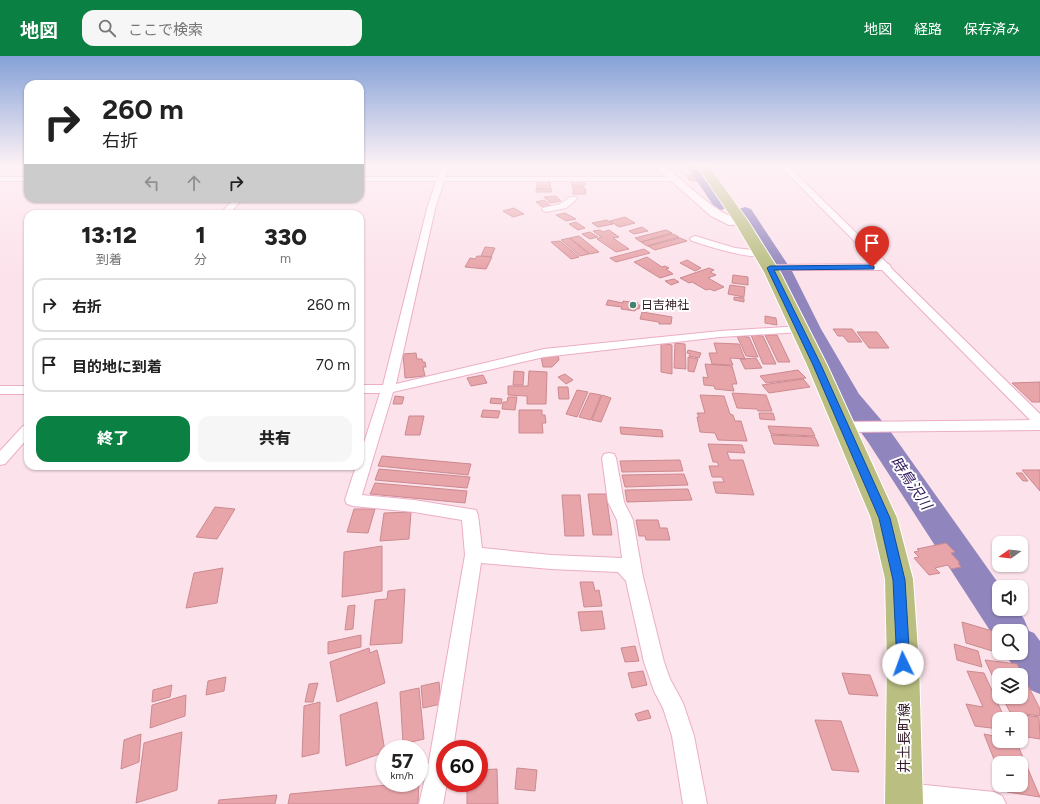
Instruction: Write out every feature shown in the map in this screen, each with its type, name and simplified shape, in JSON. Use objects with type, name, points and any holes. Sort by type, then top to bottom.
[{"type":"main road","name":"井土長町線","points":[[727,201],[766,261],[801,329],[861,427],[899,580],[903,664],[904,799]]},
{"type":"street","points":[[364,465],[388,389],[434,201]]},
{"type":"street","points":[[546,210],[564,206],[572,201]]},
{"type":"street","points":[[702,201],[729,221],[741,221]]},
{"type":"street","points":[[820,201],[1040,422]]},
{"type":"street","points":[[228,210],[235,202]]},
{"type":"street","points":[[695,239],[766,261],[887,267]]},
{"type":"street","points":[[364,389],[404,387],[544,353],[720,334],[801,329]]},
{"type":"street","points":[[0,390],[24,390]]},
{"type":"street","points":[[861,427],[1040,425]]},
{"type":"street","points":[[0,460],[24,434]]},
{"type":"street","points":[[609,458],[616,502],[624,520],[634,577],[654,662],[661,684],[672,704],[684,736],[695,804]]},
{"type":"street","points":[[362,470],[353,500],[414,506],[470,515],[474,555],[440,761],[431,804]]},
{"type":"street","points":[[474,555],[551,562],[622,565],[634,577]]},
{"type":"street","points":[[904,799],[994,804]]},
{"type":"building","points":[[545,201],[552,207],[544,208],[536,202]]},
{"type":"building","points":[[548,201],[561,201],[550,203]]},
{"type":"building","points":[[514,208],[524,214],[513,217],[503,211]]},
{"type":"building","points":[[565,213],[576,219],[566,221],[556,215]]},
{"type":"building","points":[[625,217],[635,223],[619,227],[610,221]]},
{"type":"building","points":[[607,220],[613,224],[598,227],[592,223]]},
{"type":"building","points":[[576,222],[585,228],[578,230],[569,224]]},
{"type":"building","points":[[642,227],[648,231],[634,234],[629,231]]},
{"type":"building","points":[[600,230],[603,232],[609,230],[619,237],[613,238],[629,249],[616,252],[597,239],[601,237],[593,231]]},
{"type":"building","points":[[666,230],[672,233],[641,242],[635,238]]},
{"type":"building","points":[[590,232],[598,237],[590,239],[582,234]]},
{"type":"building","points":[[673,234],[679,237],[647,246],[641,242]]},
{"type":"building","points":[[579,236],[599,252],[590,254],[570,238]]},
{"type":"building","points":[[569,238],[589,254],[580,256],[561,240]]},
{"type":"building","points":[[680,238],[687,241],[655,250],[648,246]]},
{"type":"building","points":[[560,241],[579,257],[571,259],[551,242]]},
{"type":"building","points":[[485,247],[495,248],[491,257],[481,256]]},
{"type":"building","points":[[644,249],[650,253],[616,262],[610,258]]},
{"type":"building","points":[[477,256],[492,257],[486,269],[465,267],[470,258],[475,259]]},
{"type":"building","points":[[647,257],[662,267],[665,266],[669,268],[666,269],[673,274],[660,278],[634,262]]},
{"type":"building","points":[[687,260],[701,268],[695,271],[680,263]]},
{"type":"building","points":[[709,268],[714,270],[710,272],[716,275],[708,278],[724,287],[714,291],[710,289],[706,290],[692,282],[689,283],[680,278]]},
{"type":"building","points":[[733,275],[748,277],[748,285],[732,283]]},
{"type":"building","points":[[674,279],[679,282],[671,285],[665,281]]},
{"type":"building","points":[[730,285],[745,287],[744,297],[728,294]]},
{"type":"building","points":[[734,297],[744,298],[744,302],[734,300]]},
{"type":"building","points":[[608,300],[623,303],[623,301],[638,303],[637,305],[640,305],[639,309],[636,309],[635,311],[621,309],[622,307],[606,305]]},
{"type":"building","points":[[642,312],[672,317],[671,324],[659,324],[659,322],[640,319]]},
{"type":"building","points":[[765,316],[776,318],[777,325],[765,323]]},
{"type":"building","points":[[833,329],[852,329],[862,342],[848,342],[843,336],[838,336]]},
{"type":"building","points":[[857,332],[877,332],[889,348],[869,348]]},
{"type":"building","points":[[751,335],[763,336],[776,364],[763,364]]},
{"type":"building","points":[[765,335],[777,335],[790,362],[778,362]]},
{"type":"building","points":[[737,336],[749,337],[758,357],[746,356]]},
{"type":"building","points":[[661,343],[672,345],[672,374],[661,372]]},
{"type":"building","points":[[675,343],[685,344],[686,369],[674,368]]},
{"type":"building","points":[[714,343],[739,344],[745,359],[730,358],[733,365],[712,364],[709,353],[717,353]]},
{"type":"building","points":[[688,350],[701,353],[699,358],[689,356],[690,354],[687,353]]},
{"type":"building","points":[[416,353],[417,359],[422,359],[423,362],[425,362],[426,367],[423,367],[425,376],[405,378],[403,354]]},
{"type":"building","points":[[558,355],[559,360],[552,367],[543,367],[541,357]]},
{"type":"building","points":[[688,357],[698,359],[694,372],[688,371]]},
{"type":"building","points":[[756,358],[762,368],[745,369],[740,359]]},
{"type":"building","points":[[705,364],[732,366],[737,384],[732,384],[734,391],[715,389],[714,386],[704,385],[703,377],[708,378]]},
{"type":"building","points":[[798,370],[806,378],[766,383],[760,376]]},
{"type":"building","points":[[514,371],[524,372],[523,385],[513,385]]},
{"type":"building","points":[[529,371],[547,372],[546,404],[527,404],[527,396],[508,395],[508,386],[528,386]]},
{"type":"building","points":[[565,374],[573,380],[566,384],[558,377]]},
{"type":"building","points":[[483,375],[487,383],[471,386],[467,378]]},
{"type":"building","points":[[803,379],[810,387],[769,393],[762,385]]},
{"type":"building","points":[[1040,382],[1040,402],[1032,402],[1012,383]]},
{"type":"building","points":[[558,387],[568,387],[569,399],[559,399]]},
{"type":"building","points":[[577,390],[588,392],[577,417],[566,414]]},
{"type":"building","points":[[590,393],[601,395],[591,420],[579,417]]},
{"type":"building","points":[[732,393],[766,395],[772,411],[737,408]]},
{"type":"building","points":[[602,395],[611,398],[601,422],[592,420]]},
{"type":"building","points":[[700,395],[724,396],[730,414],[733,415],[735,421],[741,421],[747,441],[718,440],[715,433],[700,432],[697,417],[699,417],[697,413],[705,413]]},
{"type":"building","points":[[395,396],[404,397],[402,404],[393,404]]},
{"type":"building","points":[[508,397],[517,397],[515,410],[502,409],[503,402],[507,402]]},
{"type":"building","points":[[491,398],[502,399],[501,404],[490,403]]},
{"type":"building","points":[[483,410],[500,411],[498,418],[481,417]]},
{"type":"building","points":[[519,410],[542,410],[542,415],[545,415],[546,423],[542,423],[543,433],[519,433]]},
{"type":"building","points":[[759,413],[773,413],[775,420],[760,419]]},
{"type":"building","points":[[409,416],[424,416],[420,435],[405,435]]},
{"type":"building","points":[[768,426],[811,428],[815,436],[771,434]]},
{"type":"building","points":[[620,427],[662,430],[663,437],[621,434]]},
{"type":"building","points":[[771,435],[815,437],[819,446],[774,444]]},
{"type":"building","points":[[708,444],[742,445],[745,453],[727,452],[730,460],[743,460],[754,495],[716,493],[713,482],[724,482],[722,477],[712,477],[709,466],[719,466],[717,462],[713,462]]},
{"type":"building","points":[[382,456],[471,464],[468,475],[378,466]]},
{"type":"building","points":[[680,460],[683,471],[622,472],[620,461]]},
{"type":"building","points":[[379,469],[470,477],[467,488],[375,480]]},
{"type":"building","points":[[1022,470],[1040,470],[1040,491]]},
{"type":"building","points":[[1016,473],[1022,473],[1028,481],[1023,481]]},
{"type":"building","points":[[684,474],[688,485],[625,487],[622,475]]},
{"type":"building","points":[[375,483],[467,491],[465,503],[370,494]]},
{"type":"building","points":[[688,489],[692,500],[627,502],[625,490]]},
{"type":"building","points":[[588,494],[606,494],[612,535],[593,535]]},
{"type":"building","points":[[562,495],[580,495],[584,536],[565,536]]},
{"type":"building","points":[[215,507],[235,509],[217,539],[196,537]]},
{"type":"building","points":[[354,509],[375,509],[368,533],[347,532]]},
{"type":"building","points":[[411,512],[409,539],[380,541],[384,513]]},
{"type":"building","points":[[636,520],[658,520],[660,528],[667,528],[670,540],[646,540],[645,536],[639,536]]},
{"type":"building","points":[[946,543],[955,552],[951,553],[960,563],[958,563],[961,567],[951,569],[948,565],[935,568],[940,573],[929,575],[914,558],[919,557],[914,552],[919,551],[917,549]]},
{"type":"building","points":[[382,546],[382,591],[342,597],[344,552]]},
{"type":"building","points":[[223,568],[217,603],[186,608],[194,573]]},
{"type":"building","points":[[580,582],[593,582],[595,591],[599,590],[602,606],[584,607]]},
{"type":"building","points":[[405,589],[402,643],[370,645],[375,600],[387,599],[388,591]]},
{"type":"building","points":[[355,605],[353,629],[345,630],[348,606]]},
{"type":"building","points":[[602,611],[605,629],[581,631],[578,612]]},
{"type":"building","points":[[962,622],[992,631],[992,651],[966,643]]},
{"type":"building","points":[[361,635],[361,647],[328,654],[328,642]]},
{"type":"building","points":[[954,644],[978,651],[982,667],[957,660]]},
{"type":"building","points":[[635,646],[639,661],[625,662],[621,648]]},
{"type":"building","points":[[369,648],[370,653],[377,650],[385,683],[337,702],[330,662]]},
{"type":"building","points":[[985,660],[1017,664],[1019,668],[992,668],[992,675]]},
{"type":"building","points":[[643,671],[647,685],[632,688],[628,673]]},
{"type":"building","points":[[967,671],[984,673],[992,691],[992,704],[998,704],[1002,712],[992,712],[992,728],[975,726],[966,704],[983,707]]},
{"type":"building","points":[[842,673],[870,675],[878,696],[849,694]]},
{"type":"building","points":[[226,677],[224,691],[206,695],[208,681]]},
{"type":"building","points":[[439,682],[441,704],[423,708],[421,686]]},
{"type":"building","points":[[318,683],[313,702],[305,702],[309,684]]},
{"type":"building","points":[[172,685],[170,697],[152,702],[153,690]]},
{"type":"building","points":[[1028,686],[1040,709],[1040,716],[1028,714],[1028,712],[1010,712],[1006,704],[1028,704]]},
{"type":"building","points":[[419,688],[424,739],[403,740],[400,692]]},
{"type":"building","points":[[186,695],[185,716],[150,728],[152,705]]},
{"type":"building","points":[[320,702],[319,753],[302,757],[304,706]]},
{"type":"building","points":[[377,702],[383,740],[376,740],[376,755],[346,766],[340,715]]},
{"type":"building","points":[[648,710],[651,718],[638,721],[635,714]]},
{"type":"building","points":[[1028,716],[1039,717],[1040,739],[1028,737]]},
{"type":"building","points":[[815,720],[841,721],[859,772],[832,770]]},
{"type":"building","points":[[182,732],[177,790],[136,803],[144,743]]},
{"type":"building","points":[[141,734],[139,762],[121,769],[124,740]]},
{"type":"building","points":[[984,734],[992,736],[992,748],[1019,748],[1022,756],[993,756]]},
{"type":"building","points":[[517,768],[537,770],[535,791],[515,789]]},
{"type":"building","points":[[497,769],[498,804],[467,804],[467,792],[488,792],[488,770]]},
{"type":"building","points":[[1028,769],[1040,797],[1007,792],[1028,792]]},
{"type":"building","points":[[376,786],[376,792],[419,792],[418,804],[288,804],[290,794]]},
{"type":"building","points":[[277,795],[275,804],[218,804],[219,800]]},
{"type":"waterway","name":"時鳥沢川","points":[[718,201],[721,205]]},
{"type":"waterway","name":"時鳥沢川","points":[[745,212],[780,266]]},
{"type":"waterway","name":"時鳥沢川","points":[[783,271],[811,328]]},
{"type":"waterway","name":"時鳥沢川","points":[[814,334],[849,398],[878,435],[1006,624]]},
{"type":"waterway","name":"時鳥沢川","points":[[1028,656],[1040,674]]},
{"type":"place","name":"日吉神社","points":[[633,305]]},
{"type":"route","points":[[872,267],[770,268],[801,329],[884,518],[899,580],[903,664]]}]
